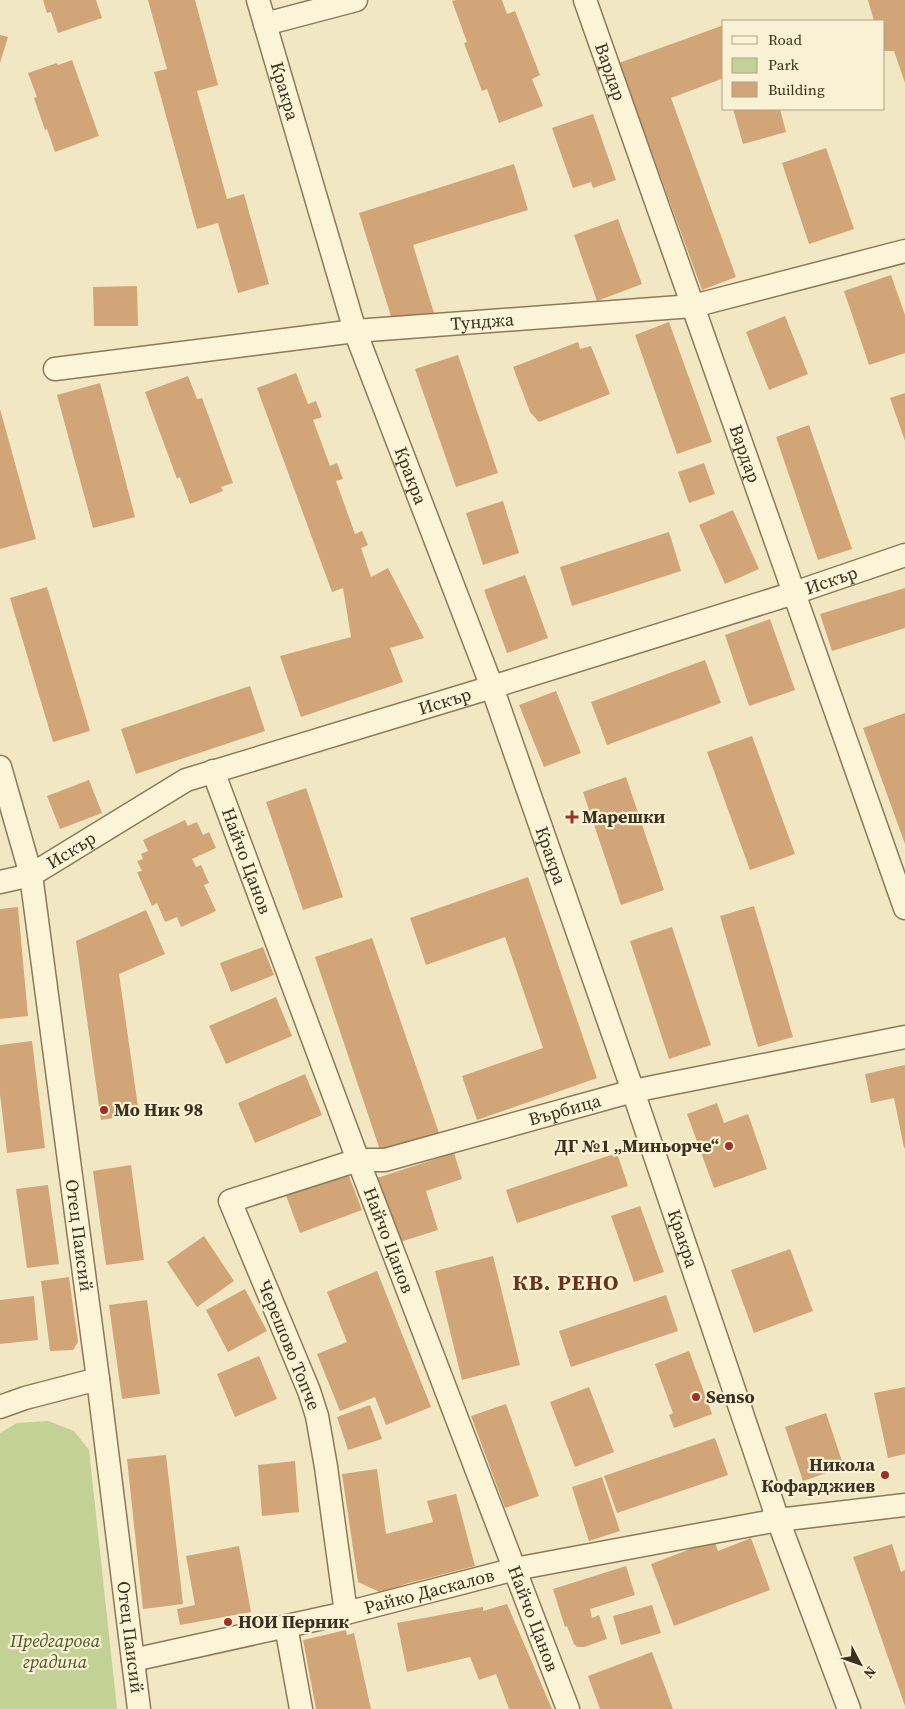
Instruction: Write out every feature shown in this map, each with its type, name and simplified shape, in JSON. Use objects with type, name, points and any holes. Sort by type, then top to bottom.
[{"type":"street","name":"Кракра","points":[[258,0],[355,331],[492,687],[633,1090],[778,1520],[849,1709]]},
{"type":"street","points":[[265,24],[356,0]]},
{"type":"street","name":"Вардар","points":[[586,0],[905,908]]},
{"type":"street","name":"Тунджа","points":[[55,369],[355,331],[693,306],[905,251]]},
{"type":"street","name":"Искър","points":[[0,882],[31,875],[186,780],[794,593],[905,555]]},
{"type":"street","name":"Отец Паисий","points":[[0,767],[31,875],[98,1379],[139,1709]]},
{"type":"street","name":"Найчо Цанов","points":[[214,771],[358,1160],[568,1709]]},
{"type":"street","name":"Върбица","points":[[230,1201],[358,1160],[385,1160],[633,1090],[905,1037]]},
{"type":"street","name":"Черешово Топче","points":[[230,1201],[309,1391],[317,1416],[346,1613]]},
{"type":"street","points":[[0,1407],[25,1398],[98,1379]]},
{"type":"street","name":"Райко Даскалов","points":[[133,1660],[346,1613],[515,1569],[778,1520],[905,1505]]},
{"type":"street","points":[[286,1626],[301,1709]]},
{"type":"green space","name":"Предгарова градина","points":[[48,1421],[74,1431],[89,1450],[117,1709],[0,1709],[0,1433],[17,1423]]},
{"type":"building","points":[[43,0],[96,0],[102,18],[58,33],[51,12],[47,13]]},
{"type":"building","points":[[148,0],[195,0],[218,85],[197,91],[227,199],[244,194],[269,284],[238,293],[218,223],[197,229],[154,72],[167,69]]},
{"type":"building","points":[[502,0],[507,14],[515,11],[540,75],[532,79],[543,106],[499,123],[487,89],[482,91],[464,43],[467,42],[452,1]]},
{"type":"building","points":[[868,0],[905,0],[905,83],[894,51],[885,51],[885,20],[874,20]]},
{"type":"building","points":[[722,26],[722,79],[671,98],[736,277],[702,290],[619,63]]},
{"type":"building","points":[[0,35],[8,37],[0,63]]},
{"type":"building","points":[[72,60],[99,136],[55,152],[34,98],[37,97],[28,73]]},
{"type":"building","points":[[733,110],[780,110],[786,132],[743,144]]},
{"type":"building","points":[[593,114],[616,180],[593,188],[591,182],[573,188],[552,128]]},
{"type":"building","points":[[826,148],[854,229],[809,244],[782,163]]},
{"type":"building","points":[[514,164],[528,210],[413,245],[434,313],[394,326],[359,213]]},
{"type":"building","points":[[618,219],[642,284],[597,301],[574,235]]},
{"type":"building","points":[[891,275],[905,315],[905,353],[869,365],[844,291]]},
{"type":"building","points":[[137,286],[138,326],[94,326],[93,287]]},
{"type":"building","points":[[785,316],[808,374],[769,390],[746,332]]},
{"type":"building","points":[[669,322],[712,442],[677,454],[635,335]]},
{"type":"building","points":[[578,342],[580,349],[591,346],[610,394],[539,422],[530,412],[513,367]]},
{"type":"building","points":[[458,355],[498,473],[456,487],[415,369]]},
{"type":"building","points":[[296,373],[308,404],[316,401],[322,417],[313,420],[330,466],[337,463],[343,479],[336,481],[355,534],[362,531],[368,545],[361,548],[371,577],[388,568],[424,638],[390,648],[403,682],[301,717],[280,656],[351,637],[343,588],[332,592],[257,388]]},
{"type":"building","points":[[188,376],[197,399],[202,398],[233,483],[221,487],[223,491],[190,504],[180,477],[177,479],[145,392]]},
{"type":"building","points":[[100,383],[135,517],[93,528],[57,395]]},
{"type":"building","points":[[905,393],[905,441],[890,398]]},
{"type":"building","points":[[0,409],[36,539],[0,549]]},
{"type":"building","points":[[809,425],[852,549],[818,560],[776,437]]},
{"type":"building","points":[[704,463],[715,494],[689,503],[678,472]]},
{"type":"building","points":[[503,501],[519,553],[483,565],[466,513]]},
{"type":"building","points":[[733,510],[759,569],[725,584],[699,525]]},
{"type":"building","points":[[669,532],[681,571],[572,606],[560,567]]},
{"type":"building","points":[[525,575],[548,638],[507,653],[484,590]]},
{"type":"building","points":[[47,587],[90,731],[53,742],[10,598]]},
{"type":"building","points":[[905,588],[905,628],[832,651],[820,614]]},
{"type":"building","points":[[770,619],[795,690],[749,706],[725,635]]},
{"type":"building","points":[[705,660],[721,703],[607,745],[591,702]]},
{"type":"building","points":[[250,686],[265,731],[136,774],[121,729]]},
{"type":"building","points":[[556,691],[581,753],[544,767],[519,705]]},
{"type":"building","points":[[905,713],[905,844],[863,728]]},
{"type":"building","points":[[752,736],[795,854],[750,870],[707,752]]},
{"type":"building","points":[[626,777],[664,890],[621,905],[583,792]]},
{"type":"building","points":[[89,780],[102,813],[60,829],[47,796]]},
{"type":"building","points":[[306,788],[343,897],[303,910],[266,802]]},
{"type":"building","points":[[185,820],[188,826],[197,822],[203,835],[209,832],[216,848],[192,859],[196,867],[201,865],[209,883],[204,885],[216,911],[181,927],[177,917],[165,922],[157,903],[152,906],[137,872],[142,871],[137,861],[143,859],[141,854],[148,851],[143,840]]},
{"type":"building","points":[[528,877],[597,1078],[477,1120],[462,1076],[543,1048],[505,937],[426,965],[410,918]]},
{"type":"building","points":[[754,906],[793,1037],[758,1047],[720,916]]},
{"type":"building","points":[[18,907],[28,1016],[0,1019],[0,909]]},
{"type":"building","points":[[146,910],[165,954],[119,974],[139,1114],[101,1120],[76,941]]},
{"type":"building","points":[[672,927],[711,1045],[669,1059],[630,941]]},
{"type":"building","points":[[372,938],[439,1133],[381,1153],[315,957]]},
{"type":"building","points":[[263,947],[274,975],[231,992],[220,963]]},
{"type":"building","points":[[276,997],[292,1036],[226,1064],[209,1026]]},
{"type":"building","points":[[32,1041],[45,1148],[7,1153],[0,1094],[0,1045]]},
{"type":"building","points":[[905,1065],[904,1148],[894,1098],[871,1103],[865,1074]]},
{"type":"building","points":[[305,1074],[322,1115],[255,1143],[238,1103]]},
{"type":"building","name":"ДГ №1 „Миньорче“","points":[[717,1103],[724,1123],[748,1114],[767,1169],[714,1188],[687,1114]]},
{"type":"building","points":[[454,1153],[462,1179],[426,1191],[438,1230],[397,1243],[377,1178]]},
{"type":"building","points":[[617,1153],[628,1186],[517,1223],[506,1190]]},
{"type":"building","points":[[131,1165],[144,1260],[106,1265],[93,1171]]},
{"type":"building","points":[[347,1171],[362,1210],[300,1233],[285,1193]]},
{"type":"building","points":[[48,1185],[59,1264],[27,1268],[16,1189]]},
{"type":"building","points":[[640,1206],[664,1272],[634,1282],[611,1216]]},
{"type":"building","points":[[204,1236],[234,1281],[197,1307],[167,1262]]},
{"type":"building","points":[[790,1249],[813,1311],[754,1333],[731,1270]]},
{"type":"building","points":[[493,1256],[520,1365],[462,1380],[435,1271]]},
{"type":"building","points":[[377,1271],[431,1407],[386,1425],[375,1397],[340,1411],[317,1354],[347,1342],[327,1292]]},
{"type":"building","points":[[69,1277],[78,1342],[73,1350],[50,1351],[41,1281]]},
{"type":"building","points":[[245,1289],[267,1331],[228,1352],[206,1310]]},
{"type":"building","points":[[666,1295],[678,1331],[571,1367],[559,1331]]},
{"type":"building","points":[[34,1296],[38,1340],[0,1344],[0,1300]]},
{"type":"building","points":[[147,1300],[160,1394],[122,1399],[109,1305]]},
{"type":"building","points":[[689,1351],[712,1414],[674,1428],[669,1415],[673,1413],[655,1364]]},
{"type":"building","points":[[259,1356],[277,1399],[235,1417],[217,1374]]},
{"type":"building","points":[[589,1387],[614,1452],[575,1467],[550,1402]]},
{"type":"building","points":[[905,1387],[905,1454],[888,1458],[874,1393]]},
{"type":"building","points":[[506,1404],[539,1496],[505,1508],[471,1416]]},
{"type":"building","points":[[370,1405],[382,1439],[348,1450],[337,1417]]},
{"type":"building","points":[[826,1413],[844,1467],[803,1481],[785,1427]]},
{"type":"building","points":[[715,1438],[728,1475],[617,1513],[604,1476]]},
{"type":"building","points":[[166,1455],[183,1604],[143,1609],[127,1459]]},
{"type":"building","points":[[295,1461],[299,1512],[262,1516],[258,1465]]},
{"type":"building","points":[[377,1469],[386,1534],[433,1522],[427,1501],[456,1494],[475,1566],[405,1584],[382,1593],[358,1582],[342,1474]]},
{"type":"building","points":[[602,1477],[620,1531],[589,1541],[572,1487]]},
{"type":"building","points":[[751,1538],[770,1590],[674,1626],[651,1564],[714,1540],[718,1551]]},
{"type":"building","points":[[892,1544],[901,1572],[905,1570],[905,1706],[853,1557]]},
{"type":"building","points":[[239,1546],[251,1612],[180,1625],[177,1609],[195,1605],[186,1556]]},
{"type":"building","points":[[626,1566],[635,1595],[590,1609],[592,1618],[599,1615],[607,1639],[584,1647],[577,1647],[567,1626],[565,1627],[553,1589]]},
{"type":"building","points":[[507,1604],[552,1709],[509,1709],[496,1674],[479,1680],[470,1657],[407,1672],[397,1623],[483,1607],[483,1611]]},
{"type":"building","points":[[652,1605],[661,1633],[621,1645],[613,1616]]},
{"type":"building","points":[[346,1630],[347,1635],[354,1633],[371,1709],[316,1709],[303,1640]]},
{"type":"building","points":[[652,1652],[673,1709],[600,1709],[588,1676]]},
{"type":"place","name":"Марешки","points":[[572,817]]},
{"type":"place","name":"Мо Ник 98","points":[[104,1110]]},
{"type":"place","name":"ДГ №1 „Миньорче“","points":[[729,1146]]},
{"type":"place","name":"Senso","points":[[696,1397]]},
{"type":"place","name":"Никола Кофарджиев","points":[[885,1475]]},
{"type":"place","name":"НОИ Перник","points":[[228,1622]]},
{"type":"district","name":"КВ. РЕНО","points":[[566,1282]]}]
